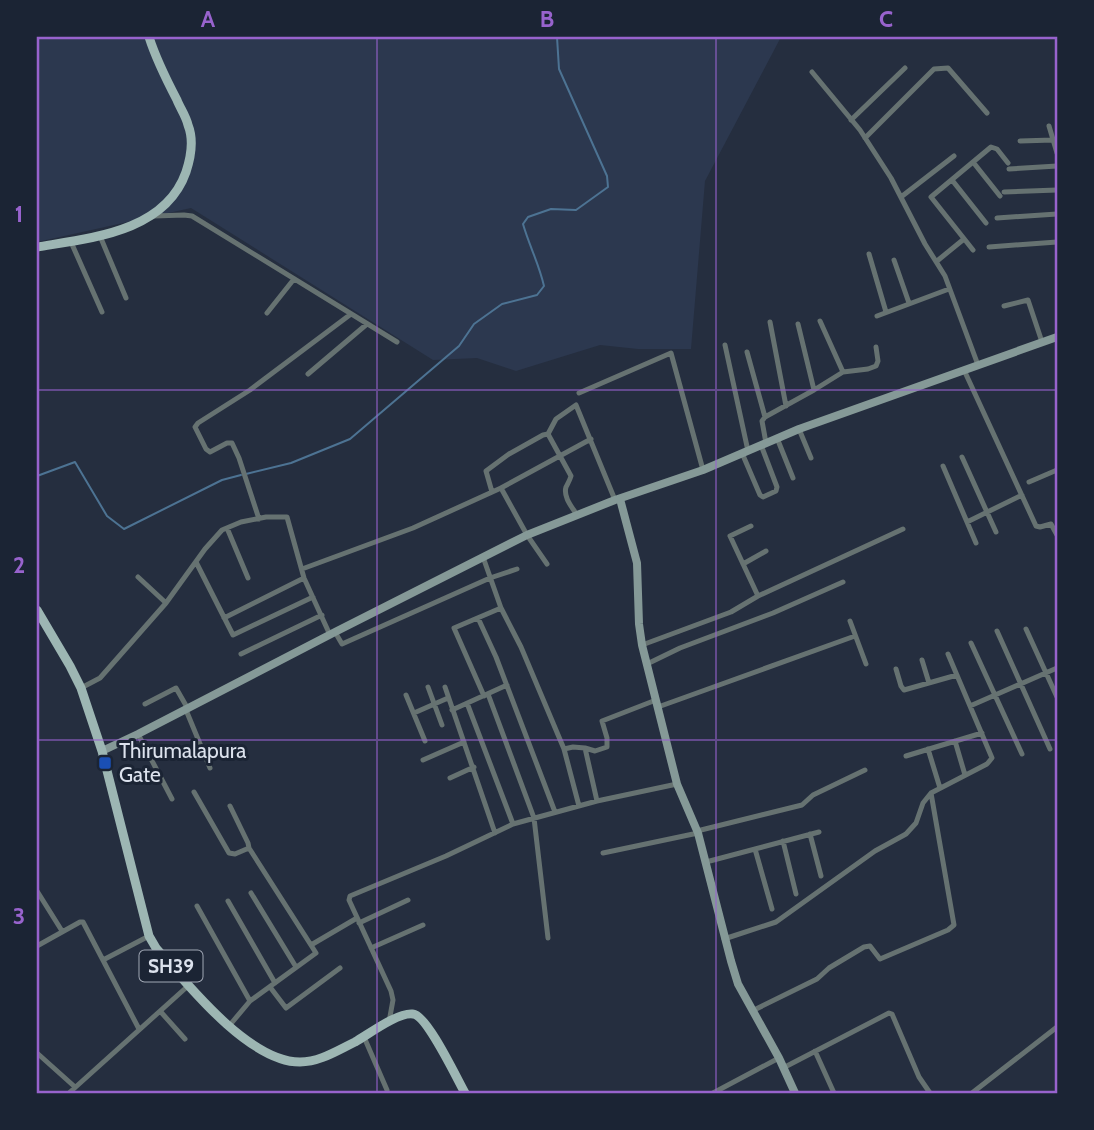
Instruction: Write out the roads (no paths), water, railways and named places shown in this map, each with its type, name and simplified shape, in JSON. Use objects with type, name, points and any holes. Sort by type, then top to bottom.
[{"type":"main road","points":[[37,247],[71,242],[137,224],[160,210],[181,184],[191,155],[189,126],[149,37]]},
{"type":"main road","name":"SH39","points":[[37,610],[81,688],[102,751],[149,936],[156,948],[218,1017],[265,1052],[287,1060],[299,1062],[327,1055],[395,1018],[417,1015],[430,1031],[465,1093]]},
{"type":"street","points":[[851,120],[905,68]]},
{"type":"street","points":[[865,138],[934,69],[948,68],[987,113]]},
{"type":"street","points":[[812,72],[865,138],[891,178],[945,276],[978,365]]},
{"type":"street","points":[[1049,126],[1057,153]]},
{"type":"street","points":[[1020,141],[1053,140]]},
{"type":"street","points":[[973,250],[931,197],[993,147],[1009,166],[1057,166]]},
{"type":"street","points":[[901,197],[954,156]]},
{"type":"street","points":[[973,162],[1002,194],[1057,190]]},
{"type":"street","points":[[952,180],[986,223]]},
{"type":"street","points":[[998,218],[1057,214]]},
{"type":"street","points":[[150,216],[192,216],[397,342]]},
{"type":"street","points":[[100,235],[126,298]]},
{"type":"street","points":[[937,261],[964,239]]},
{"type":"street","points":[[71,242],[102,312]]},
{"type":"street","points":[[989,247],[1057,242]]},
{"type":"street","points":[[869,254],[886,312]]},
{"type":"street","points":[[894,260],[909,303]]},
{"type":"street","points":[[267,313],[294,279]]},
{"type":"street","points":[[877,316],[949,289]]},
{"type":"street","points":[[1004,306],[1028,300],[1042,342]]},
{"type":"street","points":[[259,519],[232,443],[210,452],[195,427],[250,390],[351,314]]},
{"type":"street","points":[[820,321],[843,372]]},
{"type":"street","points":[[770,322],[786,406]]},
{"type":"street","points":[[308,374],[367,324]]},
{"type":"street","points":[[798,324],[814,390]]},
{"type":"street","points":[[102,751],[527,535],[703,470],[799,429],[1057,337]]},
{"type":"street","points":[[725,345],[745,452],[763,497],[777,488],[764,444],[762,421],[765,416],[843,372],[876,366],[876,346]]},
{"type":"street","points":[[747,352],[765,416]]},
{"type":"street","points":[[579,393],[671,353],[703,470]]},
{"type":"street","points":[[964,370],[1036,526],[1051,524],[1057,535]]},
{"type":"street","points":[[492,492],[486,471],[509,454],[548,434],[556,419],[576,405],[617,500],[637,563],[642,645],[677,784],[698,832],[738,984],[795,1093]]},
{"type":"street","points":[[799,429],[811,457]]},
{"type":"street","points":[[548,434],[571,476],[565,492],[577,515]]},
{"type":"street","points":[[778,438],[793,478]]},
{"type":"street","points":[[302,569],[413,528],[501,488],[591,439]]},
{"type":"street","points":[[962,457],[996,532]]},
{"type":"street","points":[[943,466],[976,543]]},
{"type":"street","points":[[1029,482],[1057,470]]},
{"type":"street","points":[[501,488],[547,564]]},
{"type":"street","points":[[967,522],[1022,495]]},
{"type":"street","points":[[81,688],[100,678],[166,603],[222,530],[242,522],[287,517],[304,578],[321,615],[342,644],[490,578],[517,569]]},
{"type":"street","points":[[751,526],[730,536],[758,596]]},
{"type":"street","points":[[227,528],[248,578]]},
{"type":"street","points":[[642,645],[732,612],[758,596],[903,529]]},
{"type":"street","points":[[743,564],[766,551]]},
{"type":"street","points":[[482,558],[501,608],[521,647],[564,749],[579,806]]},
{"type":"street","points":[[196,562],[233,635],[313,597]]},
{"type":"street","points":[[138,577],[166,603]]},
{"type":"street","points":[[224,618],[304,578]]},
{"type":"street","points":[[647,664],[843,582]]},
{"type":"street","points":[[501,608],[454,628],[486,695],[534,818],[548,938]]},
{"type":"street","points":[[242,654],[321,615]]},
{"type":"street","points":[[478,618],[496,657],[555,812]]},
{"type":"street","points":[[850,621],[866,664]]},
{"type":"street","points":[[1026,629],[1057,697]]},
{"type":"street","points":[[997,631],[1050,749]]},
{"type":"street","points":[[564,749],[573,747],[595,751],[607,747],[602,721],[855,636]]},
{"type":"street","points":[[971,643],[1022,754]]},
{"type":"street","points":[[724,939],[776,922],[875,851],[906,834],[916,823],[923,803],[931,793],[987,764],[992,758],[948,654]]},
{"type":"street","points":[[922,660],[929,683]]},
{"type":"street","points":[[970,706],[1057,668]]},
{"type":"street","points":[[895,669],[905,690],[957,675]]},
{"type":"street","points":[[452,710],[507,685]]},
{"type":"street","points":[[428,687],[442,725]]},
{"type":"street","points":[[445,687],[495,833]]},
{"type":"street","points":[[145,704],[176,688],[187,709],[209,768]]},
{"type":"street","points":[[406,695],[425,741]]},
{"type":"street","points":[[414,713],[448,698]]},
{"type":"street","points":[[467,703],[513,824]]},
{"type":"street","points":[[906,756],[982,733]]},
{"type":"street","points":[[138,734],[172,799]]},
{"type":"street","points":[[956,741],[965,775]]},
{"type":"street","points":[[423,760],[464,742]]},
{"type":"street","points":[[585,748],[597,801]]},
{"type":"street","points":[[928,749],[940,788]]},
{"type":"street","points":[[450,778],[474,767]]},
{"type":"street","points":[[603,853],[802,805],[813,795],[866,770]]},
{"type":"street","points":[[389,1023],[393,1000],[391,991],[349,900],[350,896],[446,856],[513,824],[597,801],[677,784]]},
{"type":"street","points":[[194,792],[229,853],[235,854],[249,848]]},
{"type":"street","points":[[752,1011],[817,979],[829,968],[863,947],[870,946],[880,959],[954,925],[931,793]]},
{"type":"street","points":[[229,1026],[250,1001],[316,953],[249,848],[230,806]]},
{"type":"street","points":[[706,862],[819,832]]},
{"type":"street","points":[[810,834],[821,876]]},
{"type":"street","points":[[783,841],[796,894]]},
{"type":"street","points":[[755,849],[772,909]]},
{"type":"street","points":[[37,891],[62,931]]},
{"type":"street","points":[[251,893],[296,967]]},
{"type":"street","points":[[311,946],[358,920],[408,900]]},
{"type":"street","points":[[228,901],[286,1008],[340,968]]},
{"type":"street","points":[[197,906],[250,1001]]},
{"type":"street","points":[[37,946],[83,922],[139,1029]]},
{"type":"street","points":[[371,948],[423,925]]},
{"type":"street","points":[[103,960],[149,936]]},
{"type":"street","points":[[69,1093],[189,985]]},
{"type":"street","points":[[160,1011],[185,1039]]},
{"type":"street","points":[[783,1068],[890,1013],[919,1077],[930,1093]]},
{"type":"street","points":[[972,1093],[1057,1027]]},
{"type":"street","points":[[364,1037],[387,1093]]},
{"type":"street","points":[[816,1051],[834,1093]]},
{"type":"street","points":[[37,1053],[75,1087]]},
{"type":"street","points":[[713,1093],[779,1058]]},
{"type":"waterway","points":[[246,474],[291,463],[350,439],[459,346],[474,324],[502,304],[537,295],[544,286],[523,224],[528,217],[551,209],[576,210],[608,187],[607,176],[559,69],[557,37]]},
{"type":"waterway","points":[[37,476],[75,462],[107,516],[124,529],[222,480],[241,475]]},
{"type":"place","name":"Thirumalapura Gate","points":[[105,763]]}]
